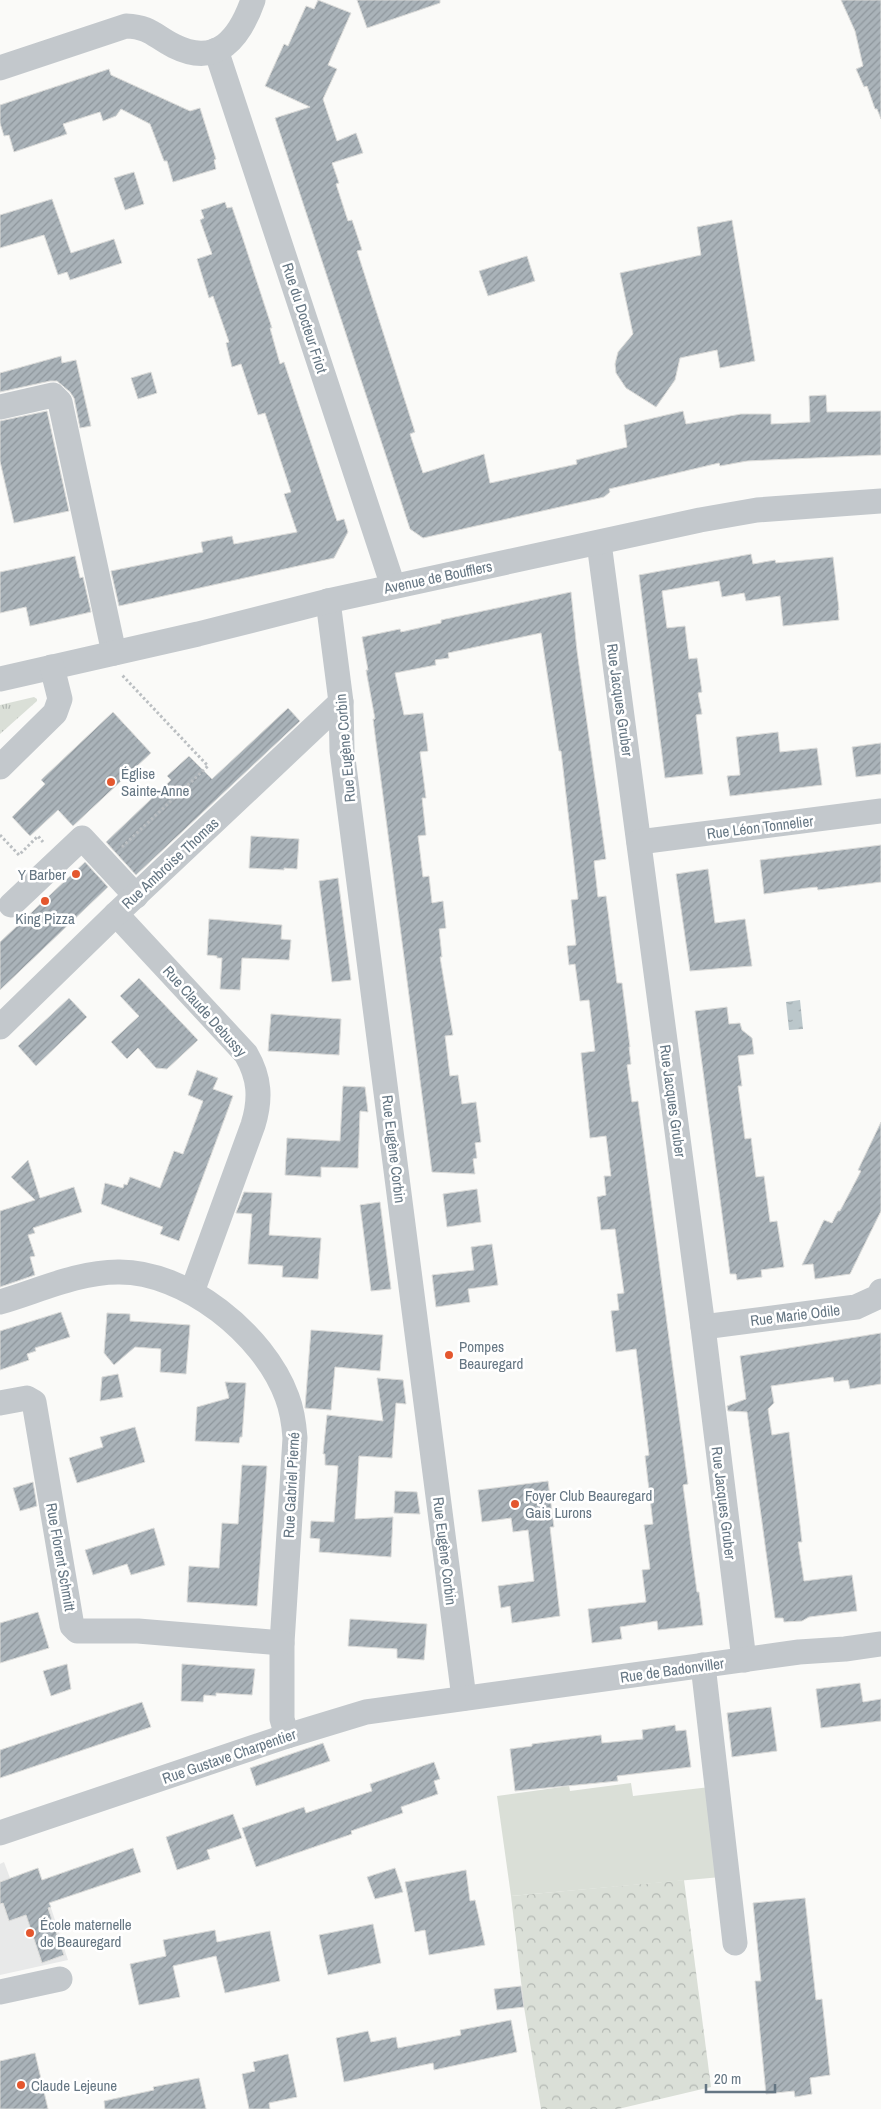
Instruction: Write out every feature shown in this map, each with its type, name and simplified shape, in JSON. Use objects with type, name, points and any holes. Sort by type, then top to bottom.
[{"type":"street","points":[[0,68],[126,26],[145,28],[186,51],[206,52],[216,50],[228,44],[237,35],[253,0]]},
{"type":"street","name":"Rue du Docteur Friot","points":[[216,50],[393,586]]},
{"type":"street","points":[[0,407],[54,395],[60,402],[118,664]]},
{"type":"street","name":"Avenue de Boufflers","points":[[0,679],[52,668],[118,664],[328,601],[700,520],[756,510],[881,501]]},
{"type":"street","name":"Rue Jacques Gruber","points":[[599,543],[744,1660]]},
{"type":"street","name":"Rue Eugène Corbin","points":[[328,601],[341,702],[342,751],[464,1698]]},
{"type":"street","points":[[0,767],[55,714],[60,699],[52,668]]},
{"type":"street","name":"Rue Ambroise Thomas","points":[[0,1027],[116,914],[341,702]]},
{"type":"street","name":"Rue Léon Tonnelier","points":[[638,842],[881,811]]},
{"type":"street","points":[[11,905],[82,838],[136,896]]},
{"type":"street","name":"Rue Claude Debussy","points":[[116,914],[246,1054],[253,1065],[258,1080],[260,1095],[254,1125],[192,1292]]},
{"type":"street","name":"Rue Gabriel Pierné","points":[[0,1302],[86,1276],[117,1272],[151,1275],[192,1292],[231,1321],[264,1356],[281,1382],[292,1411],[295,1438],[282,1643],[282,1719],[287,1736]]},
{"type":"street","name":"Rue Marie Odile","points":[[702,1327],[856,1307],[878,1297],[881,1291]]},
{"type":"street","name":"Rue Florent Schmitt","points":[[0,1403],[27,1398],[34,1402],[72,1626],[77,1631],[138,1631],[282,1643]]},
{"type":"street","name":"Rue de Badonviller","points":[[464,1698],[703,1665],[881,1644]]},
{"type":"street","points":[[703,1665],[735,1943]]},
{"type":"street","name":"Rue Gustave Charpentier","points":[[0,1833],[287,1736],[366,1712],[464,1698]]},
{"type":"street","points":[[0,1992],[60,1979]]},
{"type":"path","points":[[105,863],[208,766],[118,664]]},
{"type":"path","points":[[0,835],[19,855],[38,836],[47,846]]},
{"type":"shaded area","name":"École maternelle de Beauregard","points":[[4,1862],[10,1878],[38,1868],[68,1960],[0,1975],[0,1864]]},
{"type":"green space","points":[[34,697],[37,701],[0,734],[0,705]]},
{"type":"green space","points":[[631,1783],[633,1796],[710,1787],[721,1877],[511,1896],[497,1796],[569,1786],[570,1791]]},
{"type":"green space","points":[[684,1880],[711,2087],[618,2109],[541,2109],[524,2007],[511,1896]]},
{"type":"water","points":[[800,1000],[803,1029],[789,1030],[786,1002]]},
{"type":"building","points":[[318,0],[351,13],[328,65],[337,69],[323,99],[337,141],[356,133],[363,153],[332,163],[339,183],[336,184],[348,221],[352,220],[362,250],[357,251],[415,432],[410,434],[423,473],[484,454],[490,483],[577,464],[576,460],[627,447],[624,425],[683,411],[686,424],[741,414],[771,414],[771,424],[810,422],[809,396],[826,395],[827,412],[881,411],[881,455],[747,461],[720,466],[719,463],[609,489],[610,492],[604,497],[423,538],[410,529],[275,118],[310,107],[265,86],[284,44],[288,46],[306,6],[314,9]]},
{"type":"building","points":[[357,0],[440,0],[440,3],[367,28]]},
{"type":"building","points":[[841,0],[881,0],[881,119],[877,109],[875,109],[867,86],[864,87],[856,69],[863,66],[855,31]]},
{"type":"building","points":[[109,69],[111,75],[190,111],[200,108],[216,159],[214,160],[216,169],[173,182],[167,161],[164,161],[150,124],[121,109],[116,116],[103,121],[100,112],[63,124],[67,134],[14,152],[9,135],[4,136],[0,123],[0,105]]},
{"type":"building","points":[[134,172],[144,204],[125,210],[114,178]]},
{"type":"building","points":[[52,199],[71,253],[114,239],[122,263],[70,280],[67,272],[58,275],[44,235],[0,248],[0,215]]},
{"type":"building","points":[[225,202],[227,208],[232,207],[272,328],[270,328],[280,364],[284,362],[337,521],[344,519],[348,532],[334,558],[119,606],[111,571],[203,552],[201,542],[232,536],[234,544],[297,532],[284,494],[291,492],[265,413],[258,415],[241,364],[232,367],[226,343],[229,342],[213,296],[209,298],[197,259],[212,254],[200,220],[204,218],[201,210]]},
{"type":"building","points":[[732,220],[755,361],[720,368],[717,350],[680,358],[675,380],[656,407],[626,388],[616,373],[615,364],[618,352],[633,334],[620,273],[701,255],[697,227]]},
{"type":"building","points":[[527,256],[535,281],[488,296],[479,271]]},
{"type":"building","points":[[61,356],[62,363],[76,360],[91,426],[80,428],[74,398],[57,381],[0,392],[0,373]]},
{"type":"building","points":[[151,372],[157,393],[138,399],[131,378]]},
{"type":"building","points":[[47,411],[69,511],[14,523],[0,461],[0,421]]},
{"type":"building","points":[[751,554],[753,564],[775,560],[776,563],[833,557],[839,620],[783,626],[780,596],[746,601],[744,593],[722,597],[719,581],[662,591],[667,628],[685,626],[689,659],[697,658],[702,692],[698,693],[702,714],[696,715],[703,774],[665,778],[639,575]]},
{"type":"building","points":[[75,556],[80,578],[83,577],[91,612],[30,626],[26,607],[0,613],[0,572]]},
{"type":"building","points":[[571,592],[577,651],[606,859],[594,861],[598,897],[606,896],[617,983],[622,983],[630,1047],[631,1064],[627,1065],[632,1102],[638,1101],[688,1484],[683,1485],[703,1625],[658,1630],[657,1621],[620,1627],[622,1639],[592,1643],[588,1609],[646,1602],[642,1570],[650,1569],[644,1525],[653,1524],[645,1456],[649,1455],[636,1349],[616,1352],[611,1311],[619,1310],[617,1294],[624,1293],[615,1229],[601,1230],[597,1197],[606,1195],[604,1176],[611,1176],[606,1136],[590,1138],[581,1053],[595,1051],[589,1000],[580,1001],[575,964],[569,965],[567,946],[576,945],[571,900],[578,899],[561,751],[559,751],[541,633],[448,653],[449,658],[435,660],[436,665],[395,673],[404,715],[423,713],[428,751],[420,752],[426,798],[422,798],[426,835],[418,836],[423,877],[429,876],[432,903],[443,901],[446,928],[439,929],[442,957],[440,957],[453,1035],[445,1036],[450,1076],[458,1075],[462,1104],[476,1102],[481,1142],[475,1143],[477,1158],[473,1159],[475,1174],[432,1172],[373,719],[375,719],[362,637],[400,629],[401,632],[441,623],[441,620]]},
{"type":"building","points":[[288,708],[300,721],[136,875],[106,842],[171,780],[167,776],[189,756],[212,779]]},
{"type":"building","name":"Église Sainte-Anne","points":[[113,712],[151,753],[73,826],[58,810],[30,836],[12,817],[45,784],[41,780]]},
{"type":"building","points":[[778,732],[780,752],[817,748],[822,785],[730,796],[727,776],[740,775],[736,737]]},
{"type":"building","points":[[881,743],[881,774],[856,777],[852,747]]},
{"type":"building","points":[[251,836],[299,839],[297,869],[249,868]]},
{"type":"building","points":[[881,845],[881,882],[818,890],[817,887],[807,888],[764,894],[760,860]]},
{"type":"building","points":[[85,862],[108,887],[0,990],[0,942]]},
{"type":"building","points":[[708,869],[715,923],[745,919],[752,966],[690,971],[676,874]]},
{"type":"building","points":[[338,878],[351,980],[332,982],[319,881]]},
{"type":"building","points":[[209,919],[282,925],[281,939],[291,940],[289,960],[242,958],[240,990],[220,989],[222,958],[207,955]]},
{"type":"building","points":[[139,978],[198,1040],[167,1069],[156,1068],[138,1048],[127,1059],[111,1042],[139,1016],[120,996]]},
{"type":"building","points":[[69,998],[87,1017],[36,1066],[18,1046]]},
{"type":"building","points":[[727,1007],[729,1024],[740,1023],[742,1030],[752,1038],[754,1054],[738,1056],[742,1086],[738,1086],[745,1139],[751,1138],[756,1177],[764,1176],[770,1222],[777,1221],[784,1267],[761,1270],[762,1277],[737,1280],[736,1274],[730,1274],[695,1011]]},
{"type":"building","points":[[271,1014],[341,1019],[339,1055],[268,1051]]},
{"type":"building","points":[[197,1070],[218,1078],[213,1089],[233,1096],[179,1241],[160,1234],[163,1227],[101,1204],[105,1183],[123,1188],[124,1184],[127,1185],[130,1177],[160,1188],[174,1151],[183,1154],[203,1101],[188,1095]]},
{"type":"building","points":[[343,1086],[365,1087],[368,1112],[360,1111],[358,1168],[321,1167],[321,1177],[285,1175],[287,1138],[340,1141]]},
{"type":"building","points":[[881,1122],[881,1211],[850,1274],[815,1279],[813,1264],[802,1265],[824,1220],[832,1223],[838,1211],[840,1211],[861,1171],[858,1170]]},
{"type":"building","points":[[28,1160],[40,1198],[74,1187],[82,1212],[33,1228],[35,1233],[28,1235],[35,1256],[30,1257],[35,1275],[0,1287],[0,1211],[35,1200],[11,1177]]},
{"type":"building","points":[[477,1189],[481,1222],[447,1227],[443,1194]]},
{"type":"building","points":[[244,1192],[272,1193],[269,1235],[321,1238],[318,1279],[282,1277],[283,1266],[248,1264],[252,1214],[236,1213]]},
{"type":"building","points":[[380,1202],[391,1289],[371,1291],[360,1205]]},
{"type":"building","points":[[492,1244],[498,1285],[468,1289],[470,1302],[436,1307],[432,1275],[474,1270],[471,1247]]},
{"type":"building","points":[[61,1312],[70,1337],[35,1348],[36,1351],[27,1354],[29,1360],[0,1370],[0,1331]]},
{"type":"building","points":[[107,1313],[130,1314],[130,1321],[190,1325],[186,1374],[160,1372],[161,1349],[135,1347],[114,1365],[104,1353]]},
{"type":"building","points":[[311,1330],[383,1335],[380,1371],[335,1367],[331,1410],[305,1408]]},
{"type":"building","points":[[881,1333],[881,1384],[850,1389],[848,1380],[834,1382],[833,1377],[771,1386],[774,1403],[768,1409],[772,1435],[789,1432],[802,1542],[798,1542],[804,1581],[852,1575],[857,1611],[809,1617],[802,1621],[784,1622],[783,1618],[775,1618],[747,1412],[728,1411],[727,1406],[746,1399],[740,1356]]},
{"type":"building","points":[[118,1374],[123,1397],[100,1401],[102,1377]]},
{"type":"building","points":[[377,1378],[403,1380],[406,1404],[396,1403],[392,1458],[359,1456],[355,1519],[393,1517],[391,1557],[319,1552],[320,1539],[310,1538],[311,1521],[334,1522],[338,1466],[325,1465],[325,1454],[323,1454],[327,1415],[383,1421]]},
{"type":"building","points":[[225,1382],[246,1383],[242,1437],[240,1437],[239,1443],[195,1441],[197,1407],[229,1398]]},
{"type":"building","points":[[135,1427],[145,1462],[77,1483],[69,1458],[103,1447],[100,1437]]},
{"type":"building","points":[[242,1465],[267,1466],[257,1606],[187,1602],[189,1566],[219,1568],[222,1523],[238,1524]]},
{"type":"building","points":[[548,1481],[554,1527],[550,1527],[560,1616],[512,1623],[510,1606],[501,1608],[498,1586],[534,1581],[528,1530],[513,1532],[511,1518],[482,1522],[478,1490]]},
{"type":"building","points":[[33,1482],[37,1506],[20,1511],[13,1488]]},
{"type":"building","points":[[395,1491],[417,1492],[420,1514],[394,1513]]},
{"type":"building","points":[[154,1528],[165,1565],[131,1575],[127,1564],[93,1575],[85,1550]]},
{"type":"building","points":[[38,1612],[49,1648],[0,1663],[0,1623]]},
{"type":"building","points":[[350,1619],[427,1624],[424,1660],[397,1658],[397,1649],[348,1646]]},
{"type":"building","points":[[67,1664],[71,1689],[51,1696],[43,1671]]},
{"type":"building","points":[[182,1664],[255,1669],[252,1695],[216,1693],[216,1696],[204,1695],[203,1702],[181,1701]]},
{"type":"building","points":[[860,1683],[863,1702],[881,1699],[881,1721],[821,1728],[816,1689]]},
{"type":"building","points":[[142,1702],[151,1727],[0,1778],[0,1750]]},
{"type":"building","points":[[771,1707],[777,1751],[732,1757],[727,1713]]},
{"type":"building","points":[[675,1725],[676,1731],[686,1730],[691,1767],[617,1776],[618,1781],[515,1791],[510,1749],[532,1746],[532,1744],[601,1735],[602,1743],[643,1739],[642,1730]]},
{"type":"building","points":[[323,1743],[330,1761],[256,1786],[250,1768]]},
{"type":"building","points":[[434,1762],[440,1779],[434,1781],[438,1794],[401,1807],[403,1813],[351,1831],[352,1834],[256,1867],[242,1828],[304,1807],[306,1813],[372,1791],[370,1784]]},
{"type":"building","points":[[233,1814],[242,1838],[207,1850],[210,1859],[177,1870],[166,1837]]},
{"type":"building","points":[[133,1848],[141,1872],[49,1903],[51,1907],[48,1908],[64,1955],[42,1963],[26,1915],[9,1921],[3,1903],[0,1904],[0,1882],[38,1868],[42,1880]]},
{"type":"building","points":[[395,1868],[403,1892],[375,1899],[367,1877]]},
{"type":"building","points":[[466,1870],[470,1901],[475,1900],[485,1945],[429,1955],[425,1930],[415,1932],[405,1882]]},
{"type":"building","points":[[805,1898],[816,2000],[822,1999],[830,2075],[810,2078],[812,2094],[795,2097],[794,2091],[766,2094],[755,1981],[761,1981],[753,1903]]},
{"type":"building","points":[[373,1924],[381,1963],[328,1975],[319,1935]]},
{"type":"building","points":[[215,1930],[217,1942],[270,1931],[280,1981],[225,1993],[216,1956],[173,1966],[180,1997],[139,2005],[130,1964],[166,1956],[163,1940]]},
{"type":"building","points":[[521,1986],[524,2007],[497,2010],[494,1989]]},
{"type":"building","points":[[511,2020],[517,2052],[434,2070],[433,2063],[344,2082],[336,2038],[368,2031],[371,2042],[396,2037],[398,2048],[461,2035],[460,2030]]},
{"type":"building","name":"Claude Lejeune","points":[[35,2053],[48,2109],[0,2109],[0,2061]]},
{"type":"building","points":[[288,2054],[297,2097],[269,2103],[270,2109],[249,2109],[242,2074],[255,2071],[253,2062]]},
{"type":"building","points":[[199,2078],[206,2109],[105,2109],[104,2101],[154,2090],[153,2087]]},
{"type":"place","name":"Église Sainte-Anne","points":[[111,782]]},
{"type":"place","name":"Y Barber","points":[[76,874]]},
{"type":"place","name":"King Pizza","points":[[45,901]]},
{"type":"place","name":"Pompes Beauregard","points":[[449,1355]]},
{"type":"place","name":"Foyer Club Beauregard Gais Lurons","points":[[515,1504]]},
{"type":"place","name":"École maternelle de Beauregard","points":[[30,1933]]},
{"type":"place","name":"Claude Lejeune","points":[[21,2085]]}]
